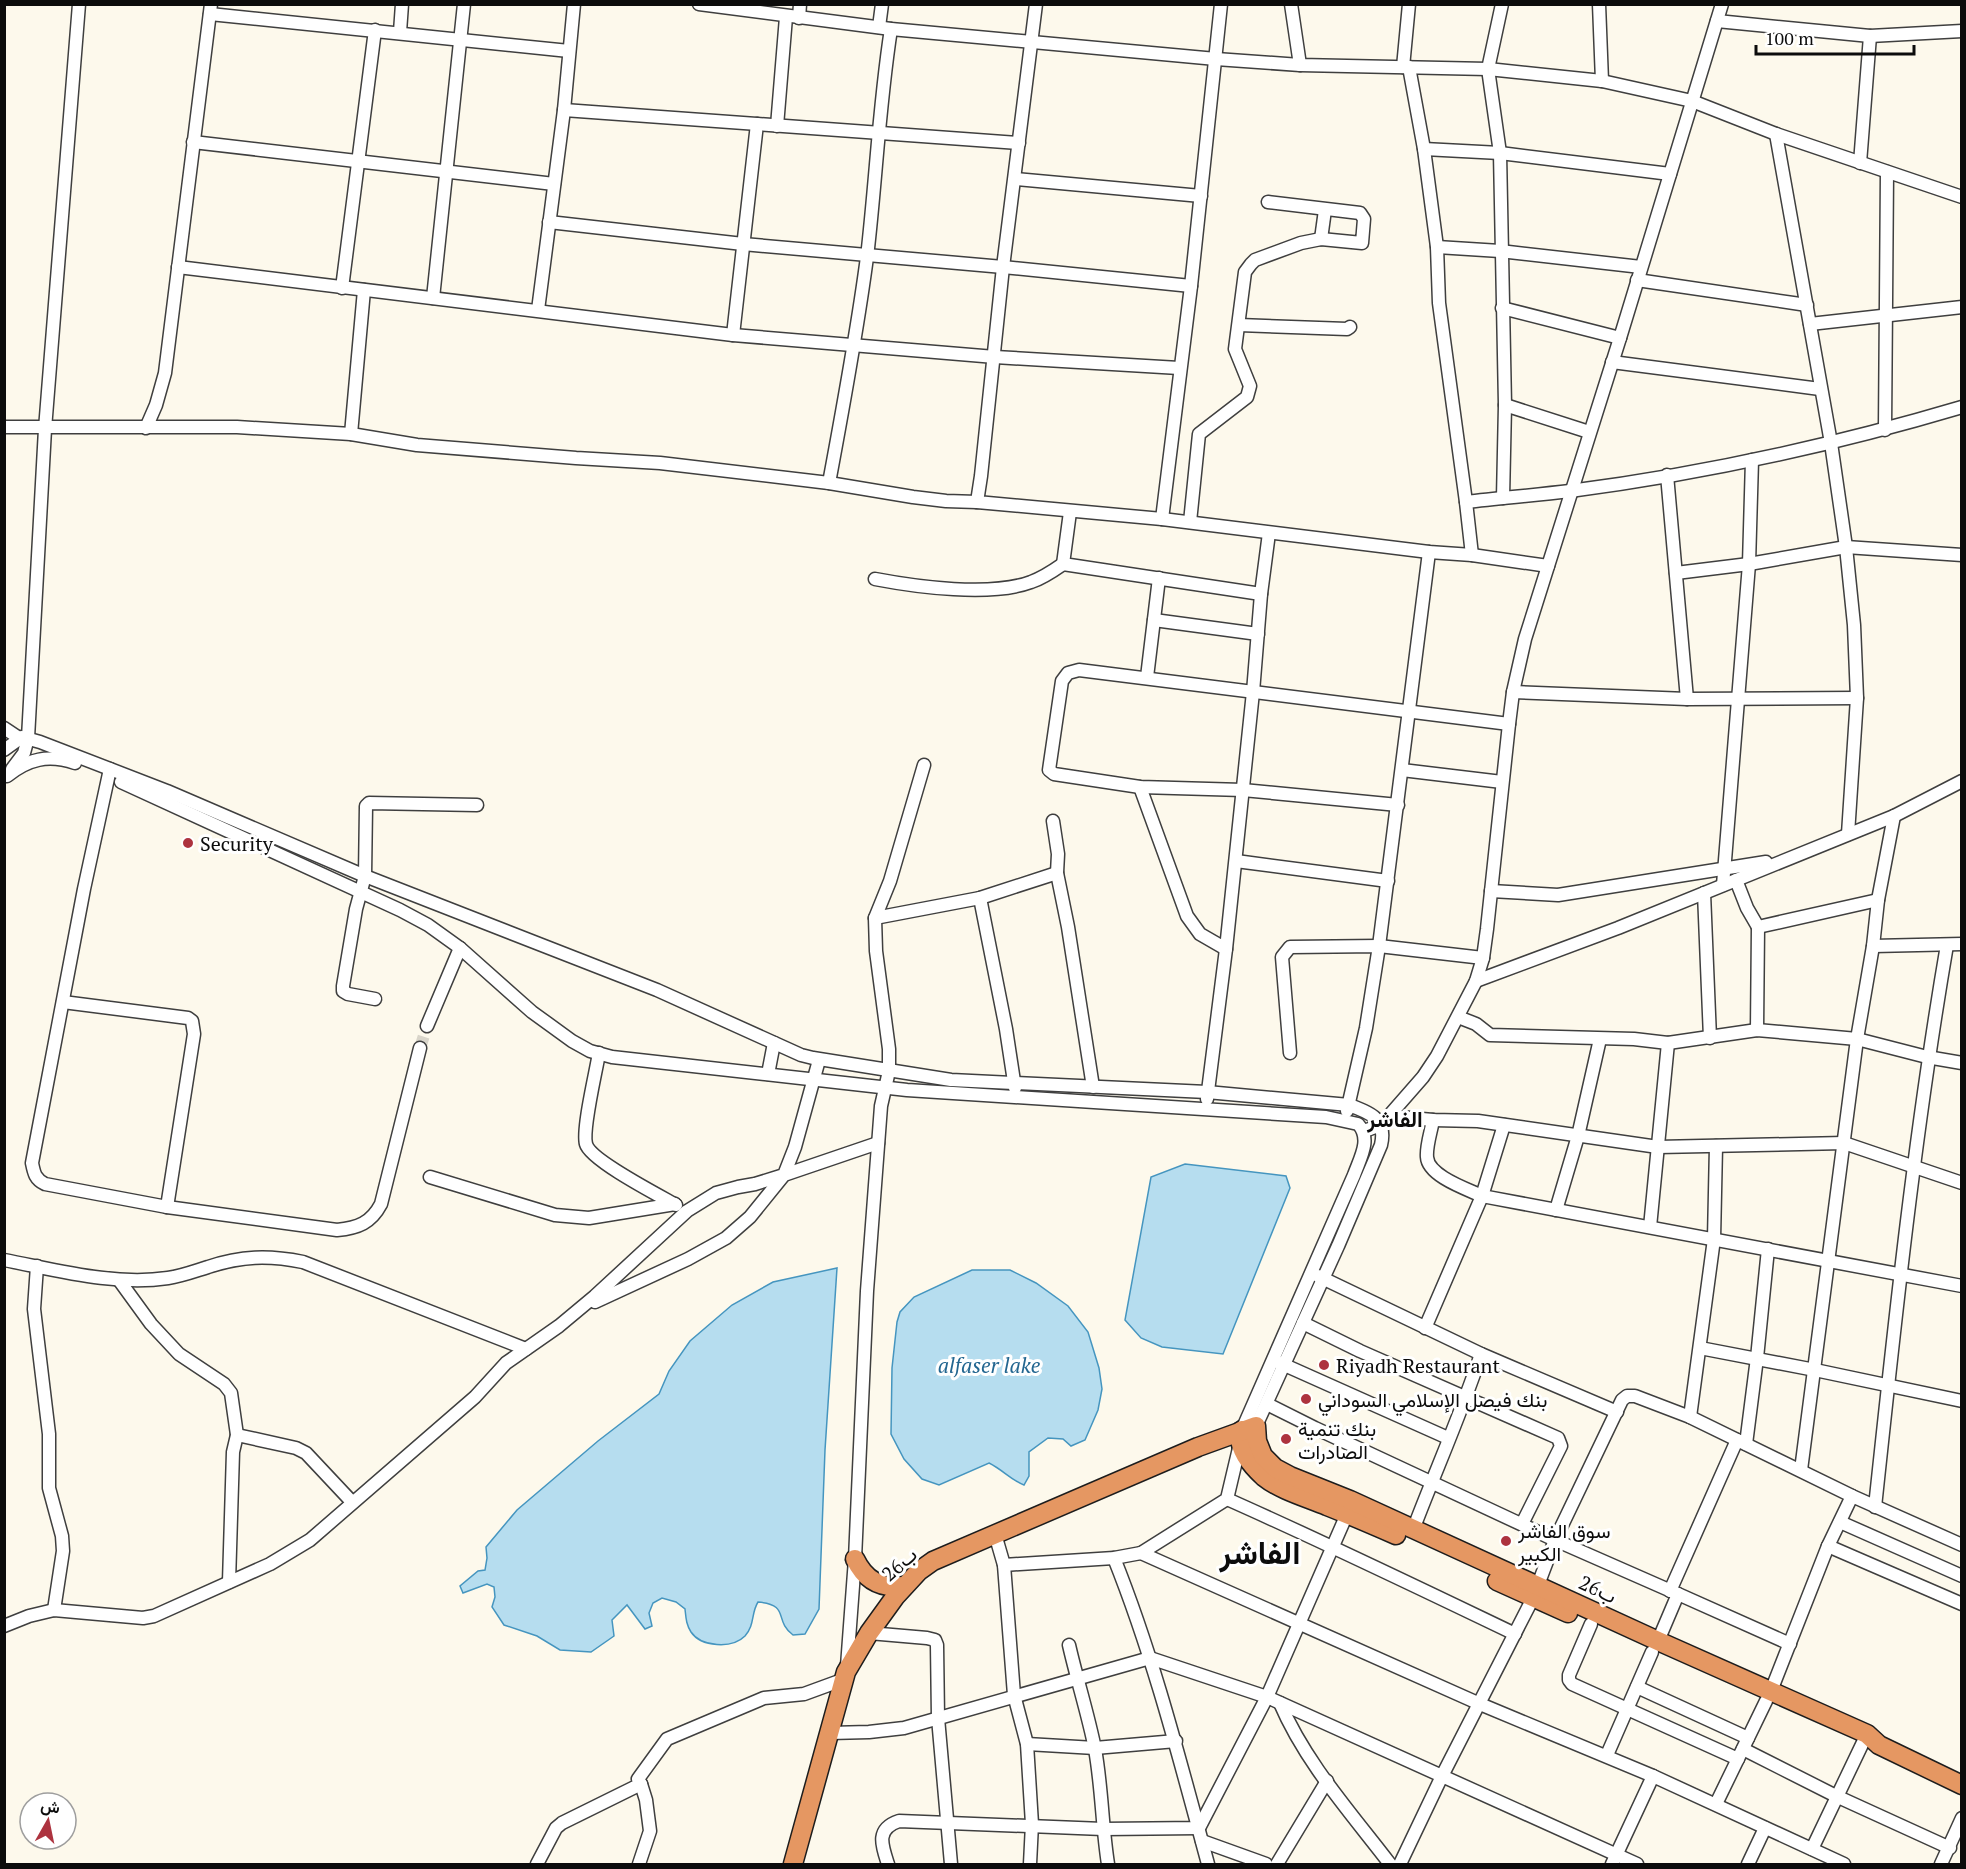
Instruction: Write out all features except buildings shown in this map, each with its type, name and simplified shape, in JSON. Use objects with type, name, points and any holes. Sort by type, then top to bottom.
[{"type":"highway","name":"26ب","points":[[794,1864],[846,1675],[869,1633],[904,1586],[926,1566],[1198,1447],[1248,1440]]},
{"type":"highway","name":"26ب","points":[[1248,1440],[1265,1478],[1293,1492],[1536,1592],[1591,1624],[1655,1647]]},
{"type":"highway","name":"26ب","points":[[1248,1440],[1275,1468],[1350,1500],[1536,1592],[1655,1647],[1870,1740],[1962,1785]]},
{"type":"highway","points":[[855,1559],[859,1569],[874,1582],[894,1588],[904,1586]]},
{"type":"street","points":[[6,778],[24,753],[45,429],[78,4]]},
{"type":"street","points":[[400,32],[402,4]]},
{"type":"street","points":[[433,298],[464,4]]},
{"type":"street","points":[[538,310],[564,110],[574,4]]},
{"type":"street","points":[[699,4],[793,18],[885,28],[1216,59],[1300,65],[1488,69],[1602,81],[1692,101],[1776,134],[1962,197]]},
{"type":"street","points":[[777,126],[793,18],[800,4]]},
{"type":"street","points":[[829,483],[855,346],[867,255],[880,133],[885,28],[882,4]]},
{"type":"street","points":[[977,502],[1036,4]]},
{"type":"street","points":[[1162,519],[1191,286],[1221,4]]},
{"type":"street","points":[[1291,4],[1300,65]]},
{"type":"street","points":[[1409,4],[1406,67],[1424,149],[1437,247],[1439,303],[1472,555]]},
{"type":"street","points":[[1502,4],[1488,69],[1500,153],[1500,251],[1505,405],[1503,498]]},
{"type":"street","points":[[1599,4],[1602,81]]},
{"type":"street","points":[[1364,1131],[1385,1120],[1423,1077],[1437,1056],[1476,981],[1483,958],[1513,692],[1525,639],[1722,4]]},
{"type":"street","points":[[146,428],[156,405],[165,373],[211,9],[568,51]]},
{"type":"street","points":[[1717,21],[1870,36],[1962,31]]},
{"type":"street","points":[[342,288],[375,30]]},
{"type":"street","points":[[1860,163],[1870,36]]},
{"type":"street","points":[[564,110],[1019,143]]},
{"type":"street","points":[[733,335],[757,124]]},
{"type":"street","points":[[1776,134],[1831,443],[1846,547],[1854,625],[1857,698],[1848,834]]},
{"type":"street","points":[[193,141],[554,184]]},
{"type":"street","points":[[1424,149],[1500,153],[1670,174]]},
{"type":"street","points":[[1885,430],[1884,315],[1887,172]]},
{"type":"street","points":[[1015,179],[1201,196]]},
{"type":"street","points":[[1190,522],[1199,434],[1248,397],[1250,391],[1235,349],[1245,272],[1255,260],[1302,243],[1321,239],[1362,243],[1363,215],[1360,213],[1269,202]]},
{"type":"street","points":[[1321,239],[1324,210]]},
{"type":"street","points":[[549,222],[743,244],[1191,286]]},
{"type":"street","points":[[1437,247],[1500,251],[1807,305]]},
{"type":"street","points":[[178,267],[733,335],[995,357],[1179,368]]},
{"type":"street","points":[[351,434],[364,290]]},
{"type":"street","points":[[1810,324],[1962,307]]},
{"type":"street","points":[[1502,308],[1620,338]]},
{"type":"street","points":[[1239,325],[1347,329],[1350,327]]},
{"type":"street","points":[[1612,362],[1820,389]]},
{"type":"street","points":[[1505,405],[1589,432]]},
{"type":"street","points":[[1466,502],[1571,491],[1752,459],[1885,430],[1962,407]]},
{"type":"street","points":[[4,427],[45,429],[237,427],[351,434],[417,444],[660,463],[829,483],[946,501],[1190,522],[1548,566]]},
{"type":"street","points":[[1724,885],[1749,564],[1752,459]]},
{"type":"street","points":[[1667,475],[1687,699]]},
{"type":"street","points":[[1063,564],[1070,512]]},
{"type":"street","points":[[1206,1109],[1236,861],[1261,594],[1269,533]]},
{"type":"street","points":[[1676,573],[1749,564],[1846,547],[1962,555]]},
{"type":"street","points":[[1345,1120],[1366,1028],[1379,946],[1429,552]]},
{"type":"street","points":[[875,579],[906,585],[970,589],[999,588],[1029,583],[1063,564],[1261,594]]},
{"type":"street","points":[[1147,678],[1159,578]]},
{"type":"street","points":[[1154,620],[1258,634]]},
{"type":"street","points":[[1398,805],[1243,790],[1140,787],[1054,774],[1049,770],[1062,681],[1068,673],[1079,670],[1509,724]]},
{"type":"street","points":[[1513,692],[1687,699],[1857,698]]},
{"type":"street","points":[[4,728],[227,823],[657,990],[801,1055],[819,1060],[951,1080],[1207,1092],[1349,1105],[1364,1110],[1377,1119],[1478,1120],[1658,1148],[1844,1143],[1962,1183]]},
{"type":"street","points":[[4,750],[24,738]]},
{"type":"street","points":[[6,778],[26,763],[45,758],[66,760],[109,772]]},
{"type":"street","points":[[639,1864],[650,1831],[646,1800],[638,1779],[667,1739],[764,1698],[804,1694],[846,1675],[855,1559],[867,1291],[878,1143],[889,1071],[889,1049],[876,951],[875,918],[890,881],[924,765]]},
{"type":"street","points":[[1402,770],[1502,782]]},
{"type":"street","points":[[109,772],[32,1163],[38,1181],[167,1207],[337,1230],[352,1229],[366,1223],[375,1215],[381,1204],[420,1048]]},
{"type":"street","points":[[1476,981],[1618,928],[1894,816],[1962,781]]},
{"type":"street","points":[[1140,787],[1188,916],[1200,934],[1226,949]]},
{"type":"street","points":[[375,999],[343,992],[365,876],[366,806],[369,803],[477,805]]},
{"type":"street","points":[[1801,1470],[1857,1039],[1873,946],[1878,900],[1894,816]]},
{"type":"street","points":[[1053,821],[1058,854],[1056,873],[1068,927],[1093,1087]]},
{"type":"street","points":[[227,823],[428,925],[460,948],[532,1012],[572,1041],[590,1051],[612,1057],[885,1088],[1268,1113],[1345,1120],[1358,1124],[1364,1131],[1365,1144],[1303,1323],[1279,1362],[1267,1404],[1248,1440]]},
{"type":"street","points":[[1491,891],[1558,895],[1787,859]]},
{"type":"street","points":[[1236,861],[1388,881]]},
{"type":"street","points":[[875,918],[980,898],[1056,873]]},
{"type":"street","points":[[1736,880],[1747,908],[1758,927],[1757,1030]]},
{"type":"street","points":[[1704,893],[1710,1038]]},
{"type":"street","points":[[980,898],[1006,1029],[1016,1097]]},
{"type":"street","points":[[1758,927],[1878,900]]},
{"type":"street","points":[[1873,946],[1962,944]]},
{"type":"street","points":[[1875,1507],[1900,1276],[1928,1057],[1947,945]]},
{"type":"street","points":[[1290,1053],[1282,957],[1290,947],[1379,946],[1483,958]]},
{"type":"street","points":[[427,1026],[460,948]]},
{"type":"street","points":[[63,1002],[188,1018],[192,1021],[195,1034],[167,1207]]},
{"type":"street","points":[[1458,1017],[1476,1024],[1490,1035],[1634,1039],[1668,1043],[1757,1030],[1857,1039],[1962,1063]]},
{"type":"street","points":[[1556,1210],[1578,1136],[1600,1039]]},
{"type":"street","points":[[768,1074],[774,1043]]},
{"type":"street","points":[[1650,1227],[1668,1043]]},
{"type":"street","points":[[599,1053],[587,1124],[585,1141],[587,1147],[608,1166],[687,1211]]},
{"type":"street","points":[[576,1312],[688,1259],[726,1238],[750,1217],[784,1175],[795,1146],[819,1060]]},
{"type":"street","points":[[950,1093],[951,1080]]},
{"type":"street","points":[[1119,1089],[1119,1104]]},
{"type":"street","points":[[1268,1113],[1270,1098]]},
{"type":"street","points":[[1004,1565],[1114,1558],[1141,1553],[1227,1499],[1279,1362],[1378,1151],[1385,1120]]},
{"type":"street","points":[[1433,1120],[1427,1158],[1430,1168],[1444,1178],[1482,1196],[1962,1286]]},
{"type":"street","points":[[1425,1328],[1482,1196],[1504,1125]]},
{"type":"street","points":[[4,1626],[29,1616],[54,1610],[143,1618],[154,1616],[270,1564],[310,1540],[475,1396],[506,1364],[576,1312],[687,1211],[716,1193],[755,1184],[878,1143]]},
{"type":"street","points":[[1690,1417],[1714,1239],[1716,1146]]},
{"type":"street","points":[[430,1178],[564,1216],[590,1218],[675,1204]]},
{"type":"street","points":[[1607,1755],[1655,1647],[1674,1593],[1742,1442],[1757,1358],[1768,1249]]},
{"type":"street","points":[[4,1260],[119,1280],[169,1278],[248,1257],[284,1258],[303,1262],[526,1349]]},
{"type":"street","points":[[37,1266],[34,1309],[49,1434],[49,1488],[62,1536],[63,1551],[54,1610]]},
{"type":"street","points":[[1318,1276],[1481,1354],[1617,1412]]},
{"type":"street","points":[[119,1280],[152,1324],[179,1354],[224,1384],[231,1393],[237,1435],[232,1452],[229,1582]]},
{"type":"street","points":[[1303,1323],[1360,1351],[1467,1396],[1558,1438],[1561,1446],[1522,1524]]},
{"type":"street","points":[[1700,1348],[1962,1401]]},
{"type":"street","points":[[1413,1530],[1448,1438],[1467,1396],[1481,1354]]},
{"type":"street","points":[[1279,1362],[1448,1438]]},
{"type":"street","points":[[1400,1864],[1536,1592],[1555,1540],[1627,1396],[1635,1396],[1690,1417],[1875,1507],[1962,1545]]},
{"type":"street","points":[[1267,1404],[1555,1540],[1790,1644]]},
{"type":"street","points":[[237,1435],[296,1448],[306,1453],[352,1502]]},
{"type":"street","points":[[1716,1804],[1768,1696],[1828,1546],[1852,1496]]},
{"type":"street","points":[[1227,1499],[1334,1546],[1515,1634]]},
{"type":"street","points":[[1199,1828],[1267,1697],[1347,1514]]},
{"type":"street","points":[[1840,1522],[1962,1576]]},
{"type":"street","points":[[995,1534],[1004,1565],[1014,1695],[1028,1743],[1032,1824],[1030,1864]]},
{"type":"street","points":[[1828,1546],[1962,1604]]},
{"type":"street","points":[[1141,1553],[1480,1704],[1607,1755],[1844,1864]]},
{"type":"street","points":[[1114,1558],[1150,1658],[1176,1741],[1208,1864]]},
{"type":"street","points":[[1591,1624],[1569,1675],[1572,1684],[1627,1710],[1743,1748]]},
{"type":"street","points":[[869,1633],[927,1638],[935,1640],[937,1645],[938,1718],[951,1864]]},
{"type":"street","points":[[1069,1645],[1095,1748],[1108,1864]]},
{"type":"street","points":[[830,1733],[904,1728],[1150,1658],[1267,1697],[1443,1776],[1614,1860],[1636,1864]]},
{"type":"street","points":[[1637,1687],[1743,1748],[1836,1796],[1950,1848]]},
{"type":"street","points":[[1280,1703],[1290,1727],[1390,1864]]},
{"type":"street","points":[[1812,1849],[1836,1796],[1870,1740]]},
{"type":"street","points":[[1028,1743],[1095,1748],[1176,1741]]},
{"type":"street","points":[[1614,1860],[1653,1776]]},
{"type":"street","points":[[1277,1864],[1328,1781]]},
{"type":"street","points":[[537,1864],[556,1828],[562,1823],[641,1784]]},
{"type":"street","points":[[1941,1864],[1962,1818]]},
{"type":"street","points":[[888,1864],[881,1842],[886,1828],[892,1823],[906,1821],[1032,1824],[1103,1829],[1199,1828]]},
{"type":"street","points":[[1748,1864],[1766,1827]]},
{"type":"street","points":[[1202,1841],[1266,1864]]},
{"type":"water","points":[[1185,1164],[1286,1176],[1290,1188],[1223,1354],[1162,1347],[1141,1338],[1125,1320],[1151,1177]]},
{"type":"water","points":[[837,1268],[825,1450],[819,1609],[805,1634],[793,1635],[787,1629],[775,1606],[758,1602],[750,1628],[745,1636],[732,1643],[717,1645],[709,1643],[702,1641],[691,1632],[687,1624],[685,1609],[676,1602],[662,1598],[653,1603],[649,1613],[652,1626],[645,1629],[627,1605],[612,1620],[614,1636],[591,1652],[560,1650],[537,1636],[504,1625],[492,1607],[495,1597],[494,1587],[487,1584],[463,1593],[460,1586],[478,1571],[485,1570],[486,1547],[517,1510],[598,1441],[659,1394],[669,1371],[690,1341],[732,1305],[773,1282]]},
{"type":"water","name":"alfaser lake","points":[[972,1270],[1010,1270],[1036,1283],[1068,1306],[1088,1332],[1099,1368],[1102,1389],[1098,1410],[1085,1440],[1071,1446],[1063,1439],[1048,1438],[1029,1452],[1029,1476],[1024,1485],[989,1463],[939,1485],[922,1479],[904,1459],[891,1434],[892,1368],[900,1312],[914,1297]]},
{"type":"tunnel","points":[[420,1048],[427,1026]]},
{"type":"place","name":"Security","points":[[188,843]]},
{"type":"place","name":"Riyadh Restaurant","points":[[1324,1365]]},
{"type":"place","name":"بنك فيصل الإسلامي السوداني","points":[[1306,1399]]},
{"type":"place","name":"بنك تنمية الصادرات","points":[[1286,1439]]},
{"type":"place","name":"سوق الفاشر الكبير","points":[[1506,1541]]},
{"type":"district","name":"الفاشر","points":[[1395,1118]]},
{"type":"district","name":"الفاشر","points":[[1260,1552]]}]
